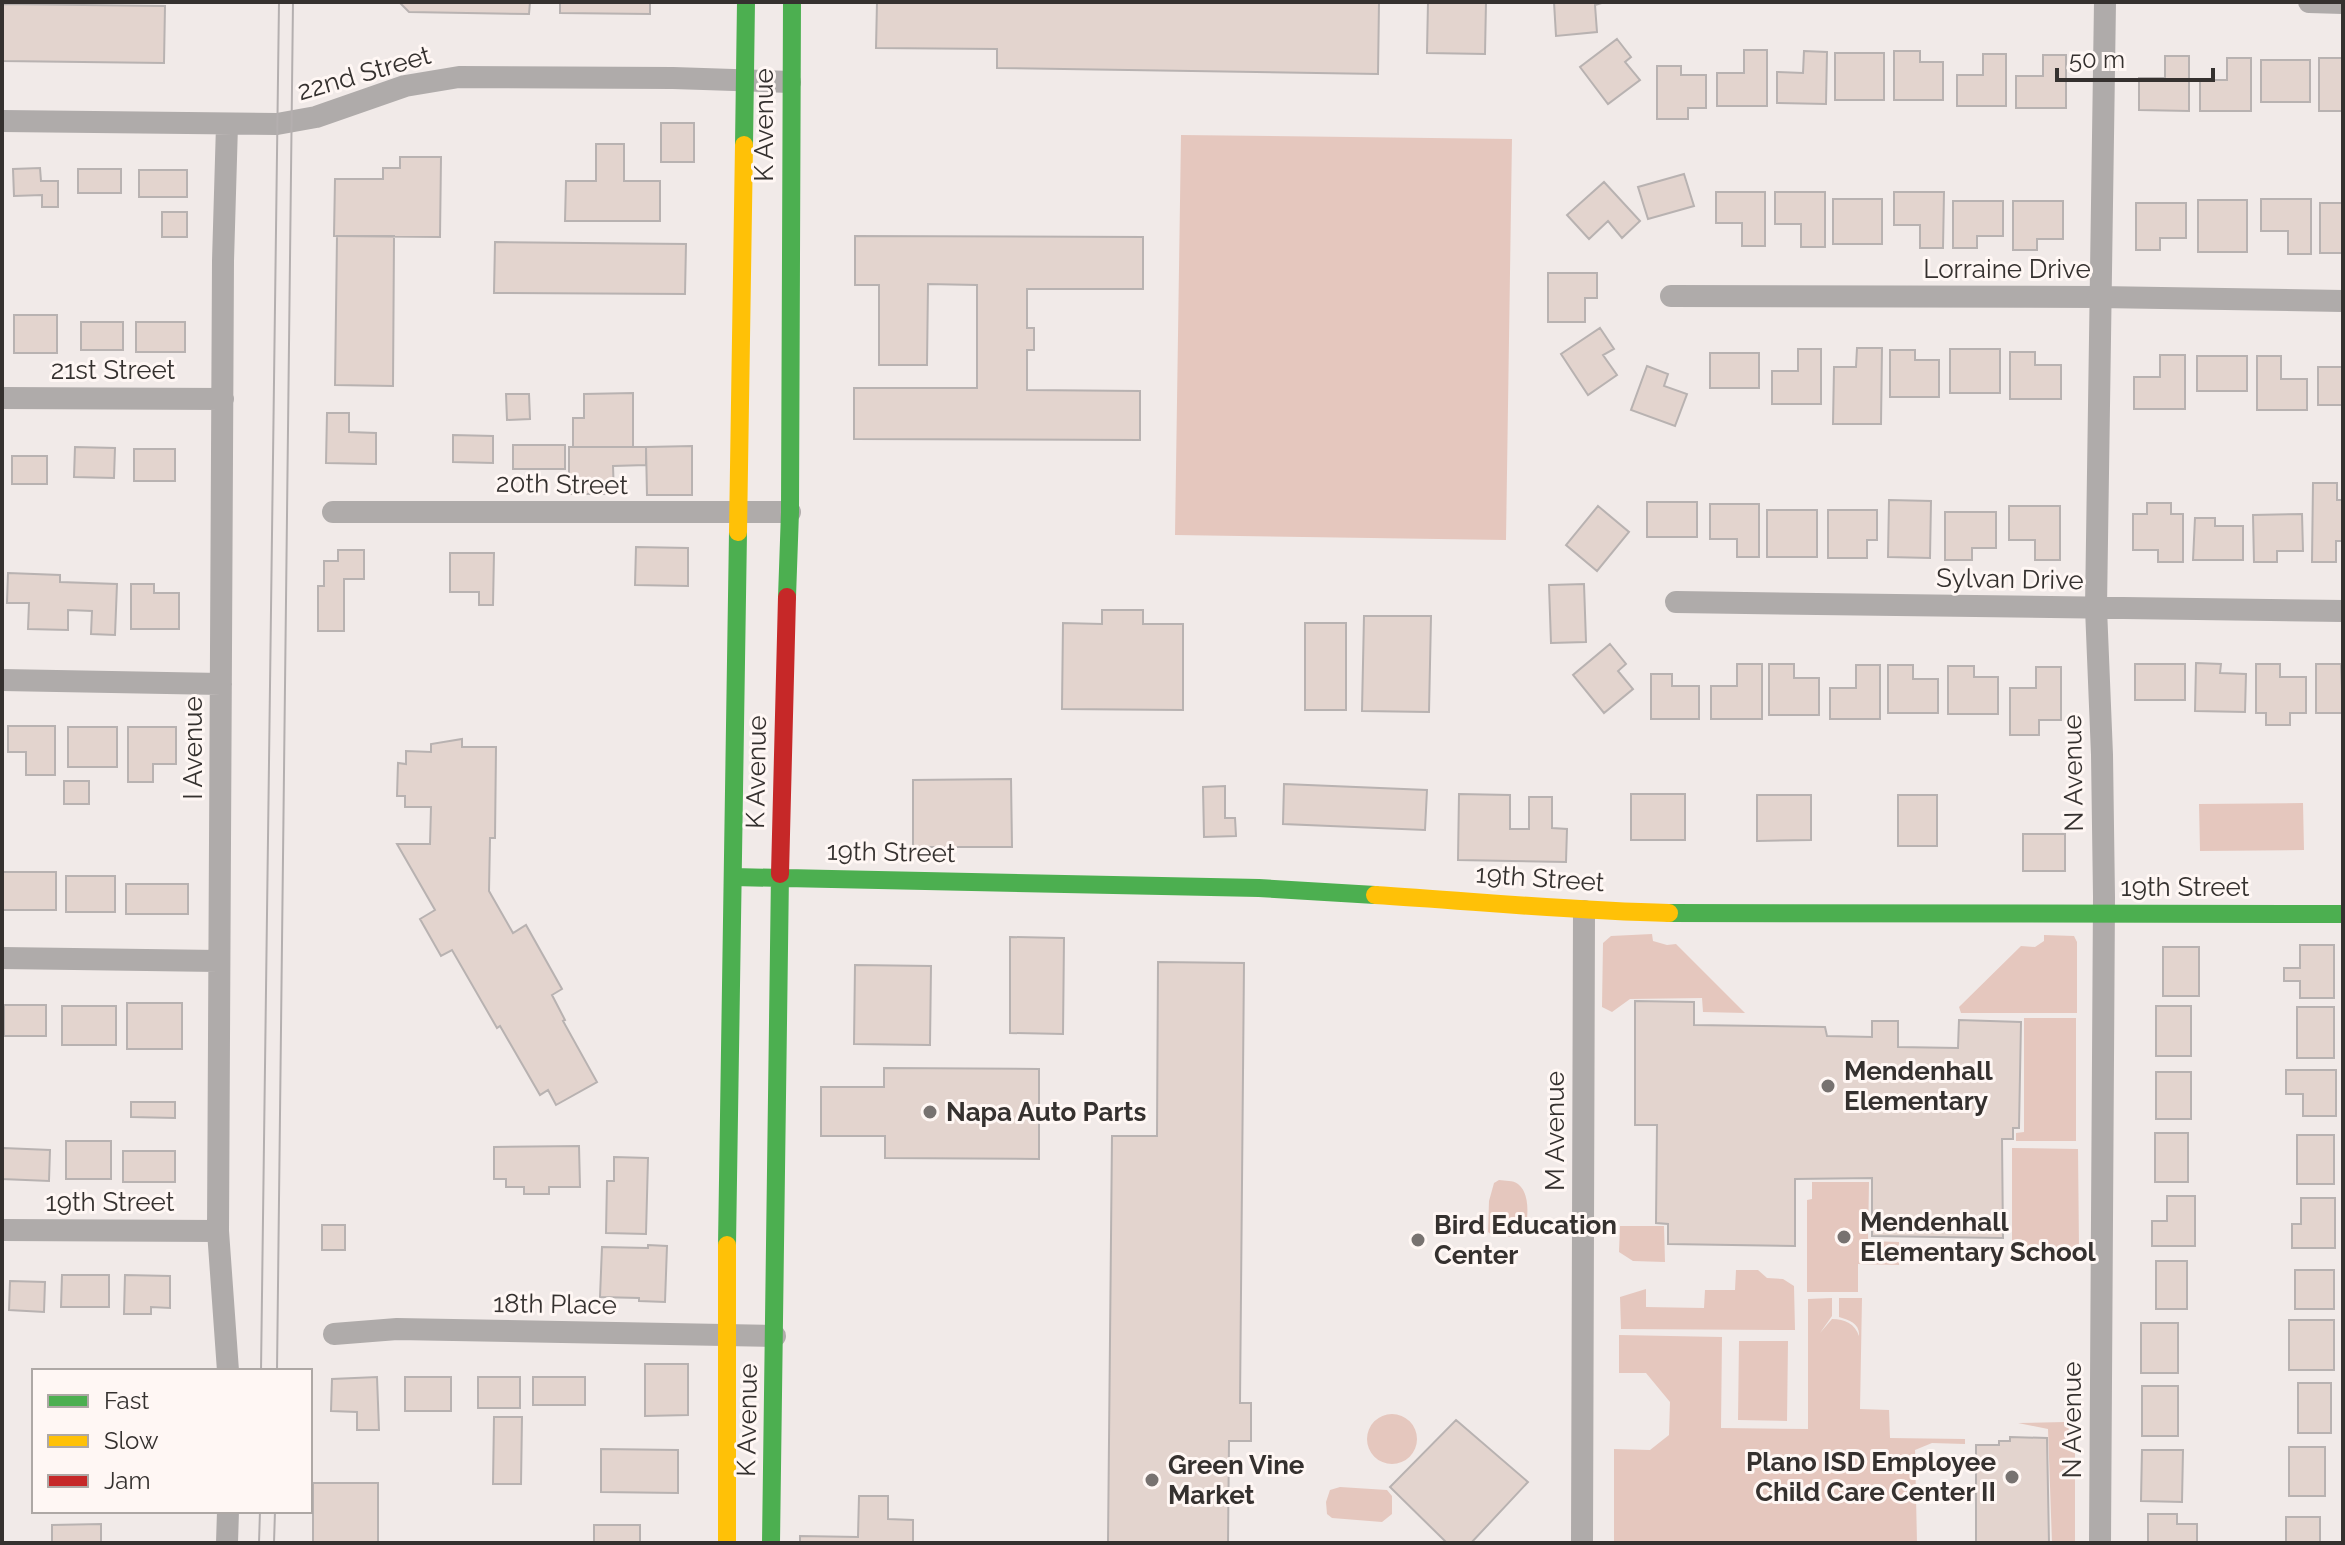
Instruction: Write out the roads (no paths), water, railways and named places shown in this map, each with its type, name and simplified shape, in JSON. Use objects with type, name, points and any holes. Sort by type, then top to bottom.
[{"type":"main road","name":"K Avenue","points":[[727,1543],[726,1336],[746,2]]},
{"type":"main road","name":"K Avenue","points":[[771,1543],[780,877],[790,512],[792,2]]},
{"type":"main road","name":"19th Street","points":[[733,877],[1259,888],[1536,905],[1584,911],[1697,914],[2343,914]]},
{"type":"street","name":"N Avenue","points":[[2100,1543],[2104,915],[2096,608],[2105,2]]},
{"type":"street","points":[[2309,2],[2343,3]]},
{"type":"street","name":"22nd Street","points":[[2,121],[227,125],[291,123],[405,86],[459,77],[790,82]]},
{"type":"street","name":"I Avenue","points":[[227,125],[218,1231],[228,1369]]},
{"type":"street","name":"Lorraine Drive","points":[[1671,296],[2343,301]]},
{"type":"street","name":"21st Street","points":[[2,398],[223,399]]},
{"type":"street","name":"20th Street","points":[[333,512],[790,512]]},
{"type":"street","name":"Sylvan Drive","points":[[1676,602],[2343,611]]},
{"type":"street","points":[[2,680],[221,684]]},
{"type":"street","name":"M Avenue","points":[[1582,1543],[1584,911]]},
{"type":"street","points":[[2,958],[218,961]]},
{"type":"street","name":"19th Street","points":[[2,1230],[218,1231]]},
{"type":"street","name":"18th Place","points":[[334,1334],[397,1329],[775,1336]]},
{"type":"street","points":[[227,1543],[228,1513]]},
{"type":"tram line","points":[[261,1369],[279,2]]},
{"type":"tram line","points":[[277,1369],[293,2]]},
{"type":"tram line","points":[[259,1543],[260,1513]]},
{"type":"tram line","points":[[274,1543],[275,1513]]},
{"type":"place","name":"Mendenhall Elementary","points":[[1828,1086]]},
{"type":"place","name":"Napa Auto Parts","points":[[930,1112]]},
{"type":"place","name":"Mendenhall Elementary School","points":[[1844,1237]]},
{"type":"place","name":"Bird Education Center","points":[[1418,1240]]},
{"type":"place","name":"Plano ISD Employee Child Care Center II","points":[[2012,1477]]},
{"type":"place","name":"Green Vine Market","points":[[1152,1480]]}]
